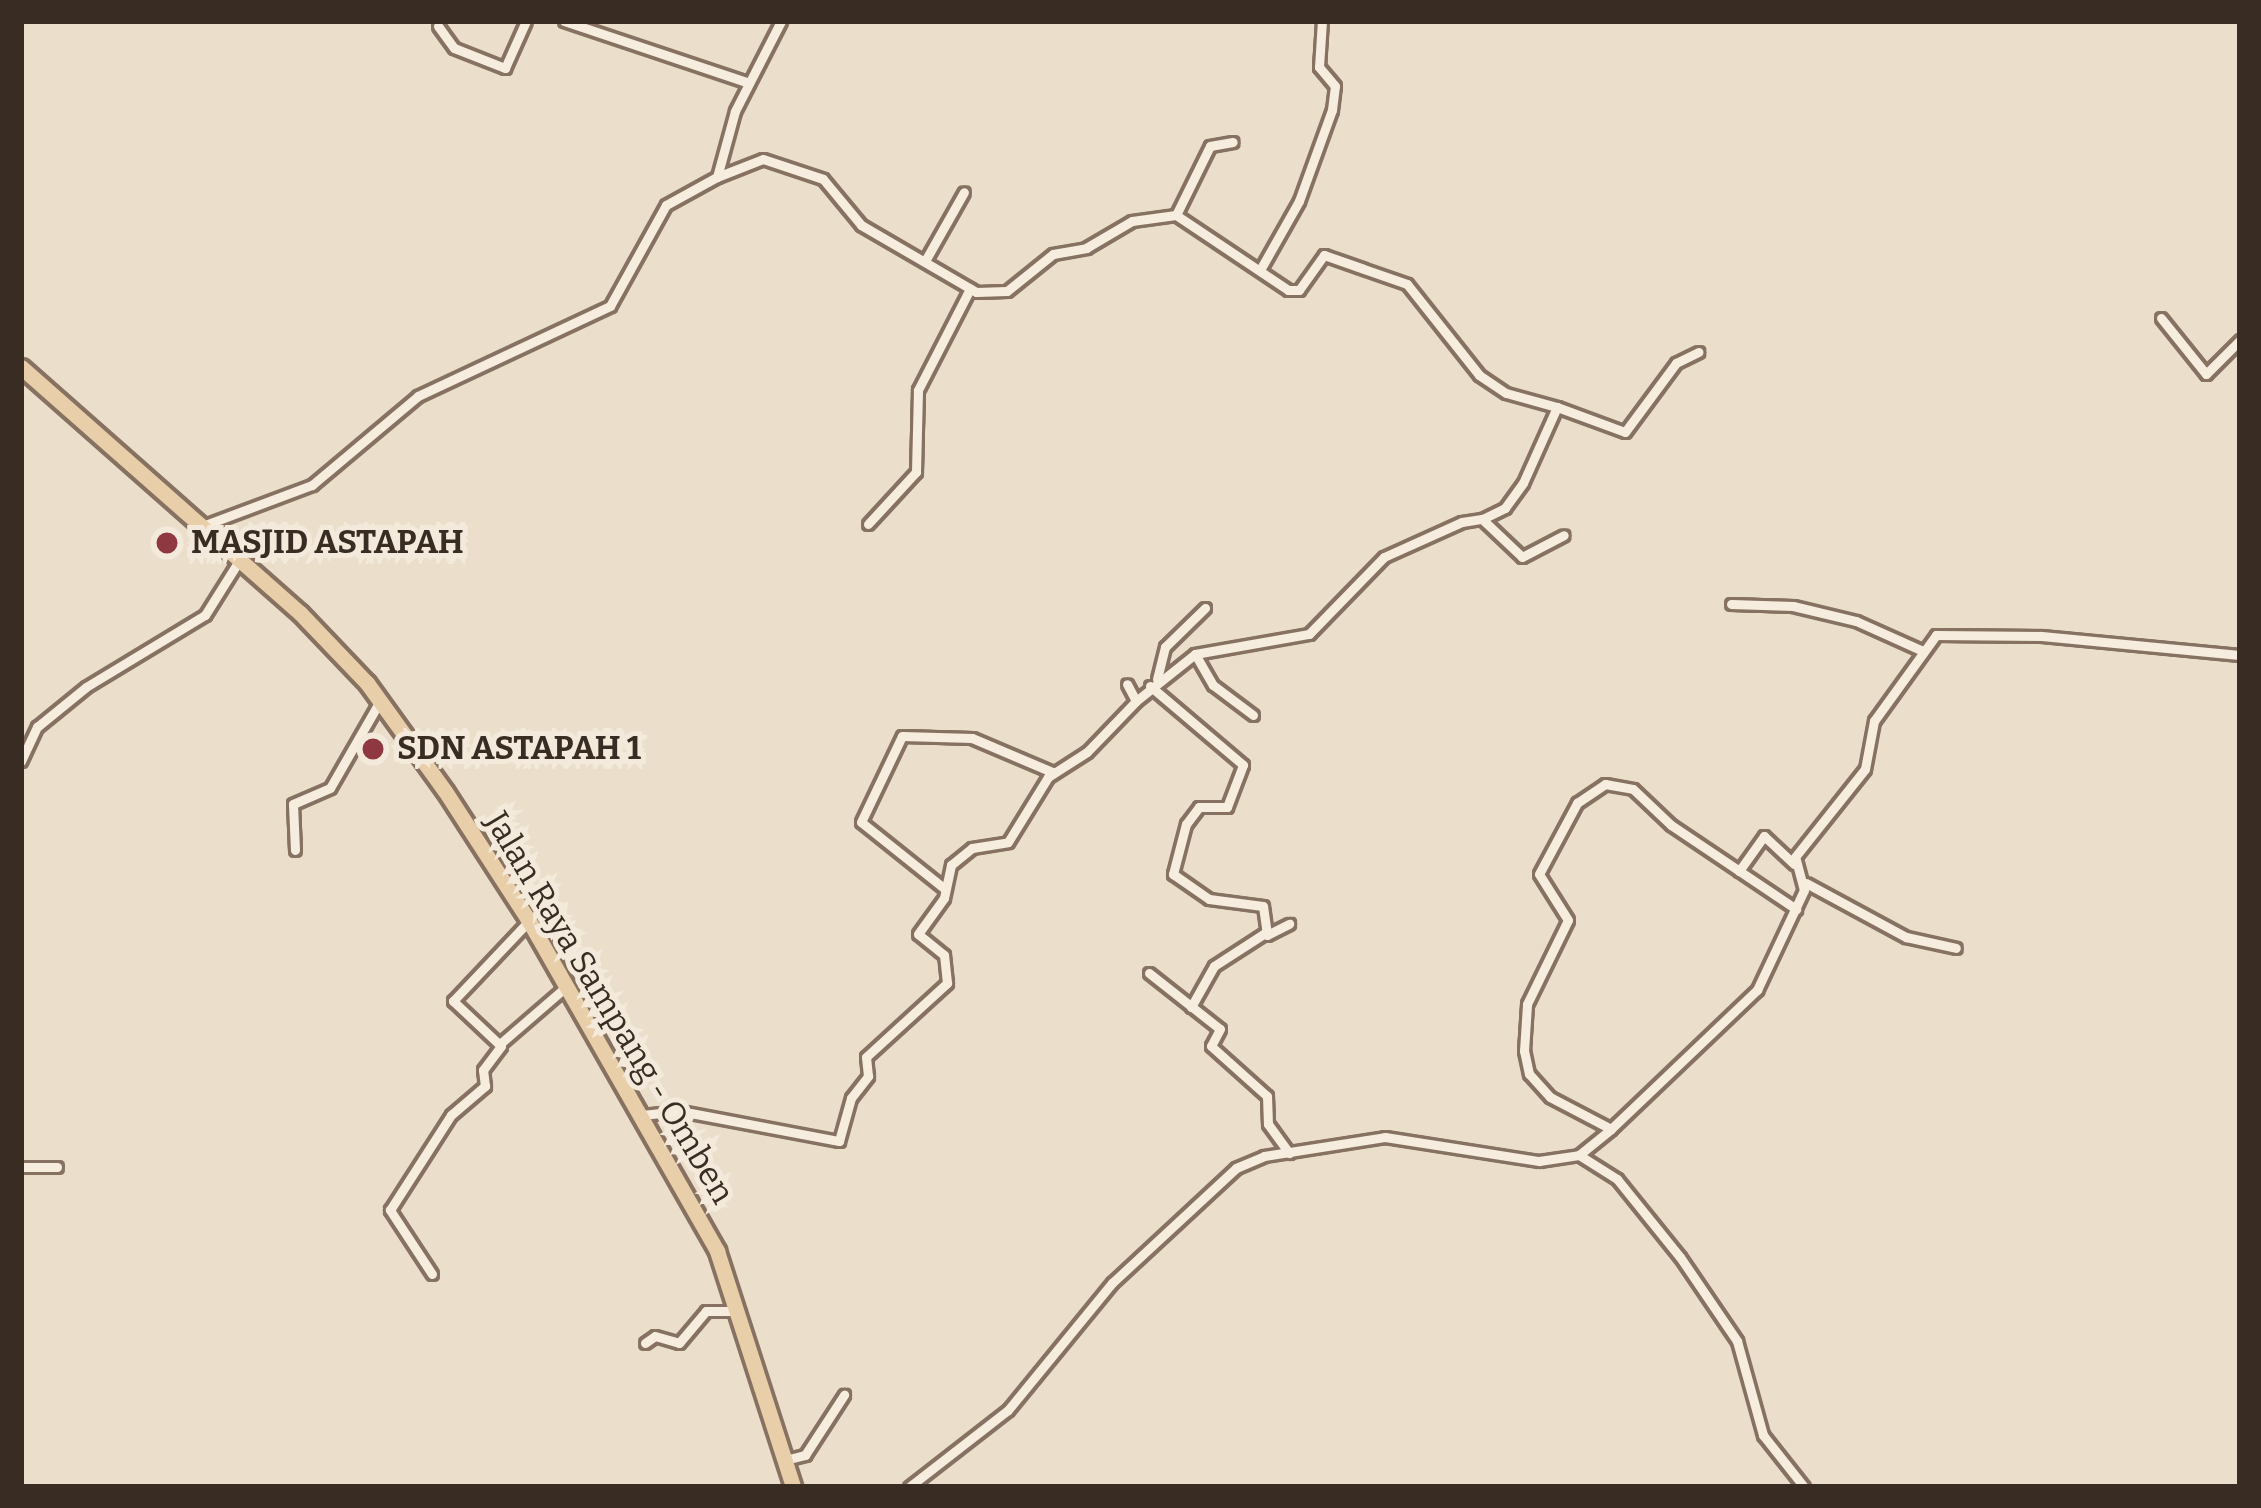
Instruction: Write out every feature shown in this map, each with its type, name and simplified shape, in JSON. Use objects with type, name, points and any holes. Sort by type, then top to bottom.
[{"type":"main road","name":"Jalan Raya Sampang - Omben","points":[[21,368],[208,524],[380,700],[529,921],[642,1115],[741,1308],[793,1487]]},
{"type":"street","points":[[438,26],[461,52],[505,68],[526,21]]},
{"type":"street","points":[[565,21],[749,82]]},
{"type":"street","points":[[717,177],[749,82],[781,21]]},
{"type":"street","points":[[1260,270],[1300,201],[1332,110],[1335,86],[1319,67],[1322,21]]},
{"type":"street","points":[[1176,215],[1210,146],[1233,142]]},
{"type":"street","points":[[208,524],[312,485],[418,396],[601,312],[630,278],[666,205],[763,159],[823,179],[861,225],[970,289],[1007,291],[1053,254],[1086,248],[1132,221],[1176,215],[1296,291],[1327,255],[1407,284],[1480,375],[1506,393],[1625,432],[1676,363],[1699,352]]},
{"type":"street","points":[[925,261],[964,192]]},
{"type":"street","points":[[868,524],[916,472],[918,390],[970,289]]},
{"type":"street","points":[[2161,318],[2206,374],[2240,340]]},
{"type":"street","points":[[642,1115],[680,1111],[839,1142],[851,1098],[868,1076],[866,1057],[946,983],[944,955],[918,934],[964,853],[1008,842],[1052,772],[1087,752],[1154,682],[1195,654],[1309,634],[1390,553],[1501,511],[1523,484],[1557,407]]},
{"type":"street","points":[[1482,519],[1522,557],[1564,535]]},
{"type":"street","points":[[21,761],[38,727],[86,687],[205,615],[242,556]]},
{"type":"street","points":[[1731,604],[1840,617],[1924,651]]},
{"type":"street","points":[[1154,682],[1165,647],[1205,608]]},
{"type":"street","points":[[1795,865],[1865,769],[1874,721],[1936,635],[1973,632],[2240,655]]},
{"type":"street","points":[[1195,654],[1213,685],[1253,716]]},
{"type":"street","points":[[1154,682],[1243,765],[1227,807],[1199,807],[1186,824],[1173,874],[1209,899],[1262,905],[1265,933]]},
{"type":"street","points":[[1127,684],[1136,701]]},
{"type":"street","points":[[296,850],[293,804],[330,788],[380,700]]},
{"type":"street","points":[[945,889],[861,822],[902,736],[972,738],[1052,772]]},
{"type":"street","points":[[1612,1129],[1556,1102],[1526,1065],[1527,1004],[1568,920],[1539,878],[1548,851],[1577,803],[1596,787],[1621,785],[1796,909]]},
{"type":"street","points":[[1739,871],[1764,836],[1795,865],[1806,883],[1906,937],[1956,948]]},
{"type":"street","points":[[909,1487],[1007,1410],[1069,1330],[1205,1189],[1254,1159],[1385,1137],[1522,1161],[1579,1155],[1750,1000],[1806,883]]},
{"type":"street","points":[[501,1043],[453,1001],[529,921]]},
{"type":"street","points":[[1191,1007],[1218,963],[1288,924]]},
{"type":"street","points":[[1149,973],[1220,1029],[1212,1047],[1267,1096],[1268,1124],[1289,1153]]},
{"type":"street","points":[[433,1274],[390,1210],[452,1115],[485,1086],[483,1070],[501,1043],[567,986]]},
{"type":"street","points":[[1579,1155],[1616,1180],[1680,1257],[1737,1341],[1763,1435],[1804,1487]]},
{"type":"street","points":[[21,1167],[57,1167]]},
{"type":"street","points":[[645,1343],[656,1336],[679,1343],[706,1311],[726,1316],[741,1308]]},
{"type":"street","points":[[785,1460],[805,1455],[844,1395]]},
{"type":"place","name":"MASJID ASTAPAH","points":[[167,543]]},
{"type":"place","name":"SDN ASTAPAH 1","points":[[373,749]]}]
